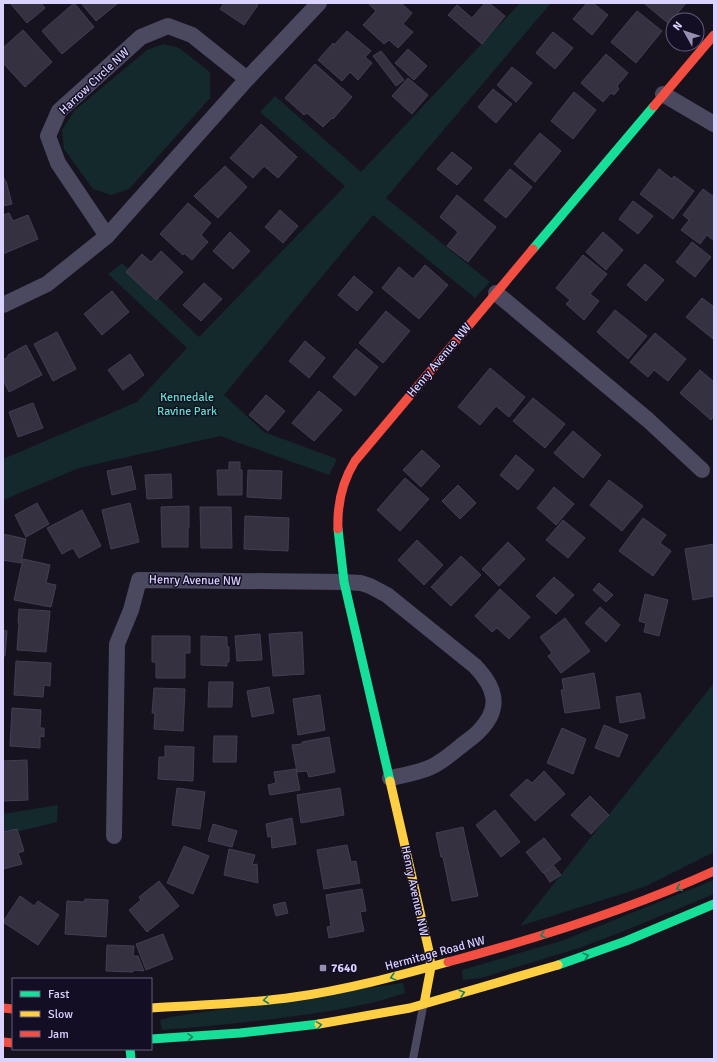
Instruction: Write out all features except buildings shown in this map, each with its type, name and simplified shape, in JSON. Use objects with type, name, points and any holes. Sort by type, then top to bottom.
[{"type":"street","points":[[3,305],[48,284],[107,236],[247,79],[319,3]]},
{"type":"street","name":"Harrow Circle NW","points":[[107,236],[58,163],[48,136],[59,111],[141,38],[168,26],[192,35],[247,79]]},
{"type":"street","name":"Henry Avenue NW","points":[[424,1004],[431,967],[390,778],[344,582],[339,544],[338,509],[342,489],[351,468],[369,443],[714,35]]},
{"type":"street","points":[[663,94],[714,124]]},
{"type":"street","points":[[496,293],[648,420],[702,470]]},
{"type":"street","name":"Henry Avenue NW","points":[[114,836],[117,644],[131,610],[139,580],[344,582],[366,585],[387,595],[475,666],[488,682],[494,697],[492,710],[487,722],[479,732],[450,755],[431,767],[390,778]]},
{"type":"street","name":"Hermitage Road NW","points":[[152,1008],[237,1004],[296,997],[350,987],[431,967],[557,931],[619,911],[680,887],[714,871]]},
{"type":"street","points":[[152,1039],[278,1030],[390,1013],[587,956],[642,935],[714,904]]},
{"type":"lane","points":[[413,1059],[424,1004]]},
{"type":"green space","name":"Kennedale Ravine Park","points":[[520,3],[551,3],[386,198],[490,282],[475,298],[373,215],[224,395],[264,432],[337,459],[329,475],[220,436],[79,468],[3,500],[3,459],[137,402],[187,348],[108,274],[122,263],[199,337],[345,186],[260,112],[275,96],[361,172]]},
{"type":"green space","points":[[163,44],[179,48],[210,72],[210,98],[129,189],[111,195],[93,189],[64,149],[62,130],[74,111],[147,50]]},
{"type":"green space","points":[[714,683],[714,852],[644,887],[520,926]]},
{"type":"green space","points":[[58,805],[57,822],[3,835],[3,814]]},
{"type":"green space","points":[[714,880],[714,894],[624,931],[579,948],[481,978],[463,980],[462,970],[564,940]]},
{"type":"green space","points":[[403,983],[405,993],[358,1006],[310,1014],[162,1030],[160,1020],[170,1017]]},
{"type":"traffic: fast","points":[[533,249],[654,106]]},
{"type":"traffic: fast","points":[[338,529],[344,582],[390,781]]},
{"type":"traffic: fast","points":[[558,965],[626,941],[714,904]]},
{"type":"traffic: fast","points":[[152,1039],[240,1033],[319,1024]]},
{"type":"traffic: fast","points":[[130,1050],[131,1059]]},
{"type":"traffic: slow","points":[[390,781],[429,951],[431,967],[424,1004]]},
{"type":"traffic: slow","points":[[152,1008],[259,1001],[333,991],[448,962]]},
{"type":"traffic: slow","points":[[319,1024],[410,1008],[558,965]]},
{"type":"traffic: jam","points":[[654,106],[714,35]]},
{"type":"traffic: jam","points":[[338,529],[338,511],[341,494],[350,469],[355,461],[533,249]]},
{"type":"traffic: jam","points":[[448,962],[549,933],[616,911],[714,871]]},
{"type":"traffic: jam","points":[[3,1008],[12,1009]]},
{"type":"traffic: jam","points":[[3,1042],[12,1043]]},
{"type":"place","name":"7640","points":[[323,968]]}]
